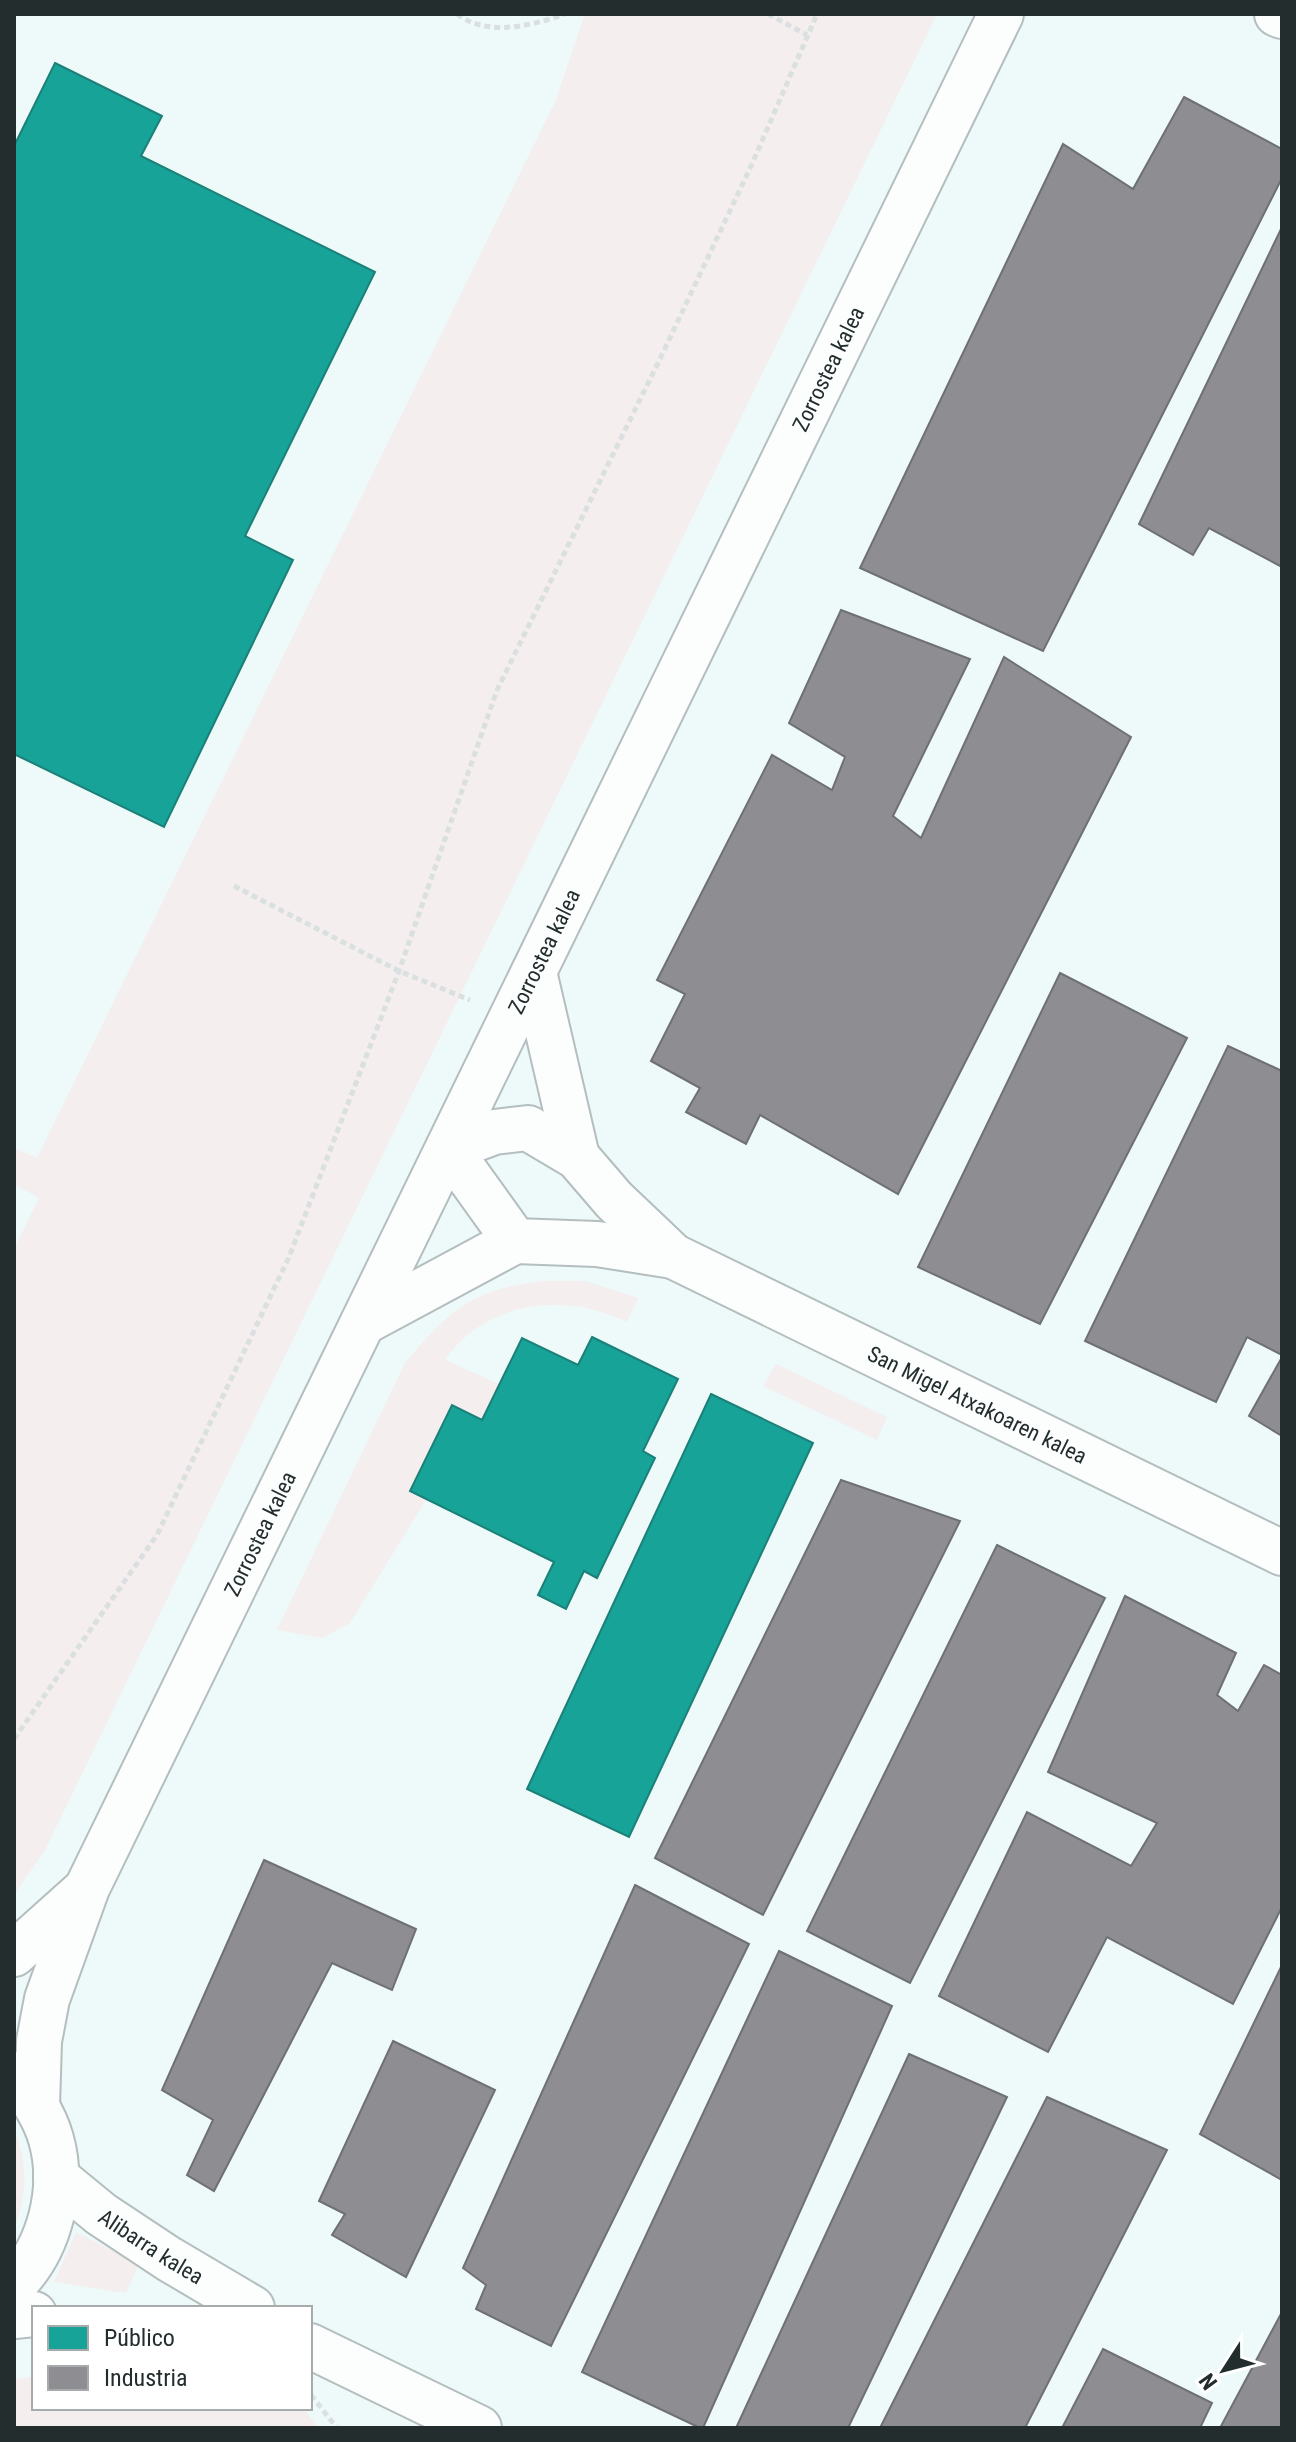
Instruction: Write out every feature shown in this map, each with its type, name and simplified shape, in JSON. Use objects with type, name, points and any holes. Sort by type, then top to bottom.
[{"type":"street","name":"Zorrostea kalea","points":[[26,2090],[47,1999],[87,1888],[1001,14]]},
{"type":"street","name":"San Migel Atxakoaren kalea","points":[[534,972],[577,1157]]},
{"type":"street","name":"San Migel Atxakoaren kalea","points":[[449,1149],[494,1132],[528,1128],[577,1157],[614,1200],[673,1256]]},
{"type":"street","points":[[366,1321],[515,1241],[449,1149]]},
{"type":"street","name":"San Migel Atxakoaren kalea","points":[[515,1241],[597,1244],[673,1256],[1282,1553]]},
{"type":"street","name":"Zorrostea kalea","points":[[14,1954],[87,1888]]},
{"type":"street","points":[[14,2284],[41,2246],[52,2212],[56,2177],[51,2140],[26,2090]]},
{"type":"street","name":"Alibarra kalea","points":[[56,2177],[101,2214],[249,2306]]},
{"type":"street","points":[[312,2347],[479,2428]]},
{"type":"path","points":[[457,14],[470,24],[503,28],[565,14]]},
{"type":"path","points":[[768,14],[807,35]]},
{"type":"path","points":[[14,1739],[157,1535],[289,1257],[399,971],[497,690],[659,361],[752,164],[817,14]]},
{"type":"path","points":[[234,886],[399,971],[470,1000]]},
{"type":"path","points":[[312,2397],[337,2428]]},
{"type":"shaded area","points":[[585,14],[937,14],[45,1850],[14,1895],[14,1249],[39,1198],[14,1184],[14,1148],[37,1158],[555,102]]},
{"type":"shaded area","points":[[543,1281],[585,1281],[638,1298],[627,1322],[578,1307],[528,1307],[482,1325],[462,1340],[445,1360],[499,1384],[482,1420],[452,1406],[410,1491],[426,1500],[350,1623],[323,1638],[277,1630],[405,1363],[435,1329],[464,1305],[498,1290]]},
{"type":"shaded area","points":[[776,1364],[887,1417],[877,1440],[763,1386]]},
{"type":"shaded area","points":[[14,2127],[24,2167],[24,2190],[14,2230]]},
{"type":"shaded area","points":[[76,2232],[139,2264],[126,2293],[54,2282]]},
{"type":"shaded area","points":[[32,2377],[32,2410],[305,2410],[319,2428],[14,2428],[14,2379]]},
{"type":"building: Público","points":[[55,63],[162,116],[141,156],[375,272],[245,536],[293,560],[164,827],[14,754],[14,146]]},
{"type":"building: Público","points":[[592,1337],[678,1379],[643,1451],[655,1458],[597,1578],[584,1571],[566,1609],[538,1595],[554,1562],[410,1491],[452,1405],[482,1420],[522,1338],[578,1365]]},
{"type":"building: Público","points":[[711,1394],[813,1443],[629,1837],[527,1789]]},
{"type":"building: Industria","points":[[1184,97],[1282,149],[1282,178],[1043,651],[860,568],[1063,144],[1133,189]]},
{"type":"building: Industria","points":[[1282,227],[1282,567],[1209,528],[1193,555],[1139,524]]},
{"type":"building: Industria","points":[[841,610],[970,659],[893,816],[921,838],[1004,657],[1131,737],[898,1194],[760,1115],[746,1144],[686,1112],[700,1088],[651,1061],[685,994],[657,980],[772,755],[832,790],[845,757],[789,723]]},
{"type":"building: Industria","points":[[1060,973],[1187,1038],[1040,1324],[918,1267]]},
{"type":"building: Industria","points":[[1228,1046],[1282,1071],[1282,1355],[1247,1337],[1216,1402],[1085,1341]]},
{"type":"building: Industria","points":[[1282,1357],[1282,1436],[1249,1416]]},
{"type":"building: Industria","points":[[841,1480],[960,1521],[763,1915],[655,1858]]},
{"type":"building: Industria","points":[[997,1545],[1105,1598],[910,1983],[807,1931]]},
{"type":"building: Industria","points":[[1125,1596],[1236,1653],[1217,1695],[1238,1711],[1264,1665],[1282,1675],[1282,1907],[1233,2004],[1107,1937],[1048,2052],[939,1996],[1027,1812],[1131,1866],[1157,1823],[1048,1772]]},
{"type":"building: Industria","points":[[264,1860],[416,1929],[392,1990],[332,1963],[214,2191],[187,2175],[213,2120],[162,2090]]},
{"type":"building: Industria","points":[[635,1885],[749,1944],[551,2346],[476,2309],[486,2285],[463,2268]]},
{"type":"building: Industria","points":[[779,1951],[892,2006],[703,2428],[700,2428],[582,2372]]},
{"type":"building: Industria","points":[[1282,1965],[1282,2180],[1200,2134]]},
{"type":"building: Industria","points":[[393,2041],[495,2090],[406,2277],[332,2235],[345,2214],[319,2201]]},
{"type":"building: Industria","points":[[909,2054],[1007,2097],[848,2428],[736,2428]]},
{"type":"building: Industria","points":[[1047,2097],[1167,2150],[1025,2428],[880,2428]]},
{"type":"building: Industria","points":[[1282,2312],[1282,2428],[1220,2428]]},
{"type":"building: Industria","points":[[1103,2349],[1212,2403],[1200,2428],[1062,2428]]}]
